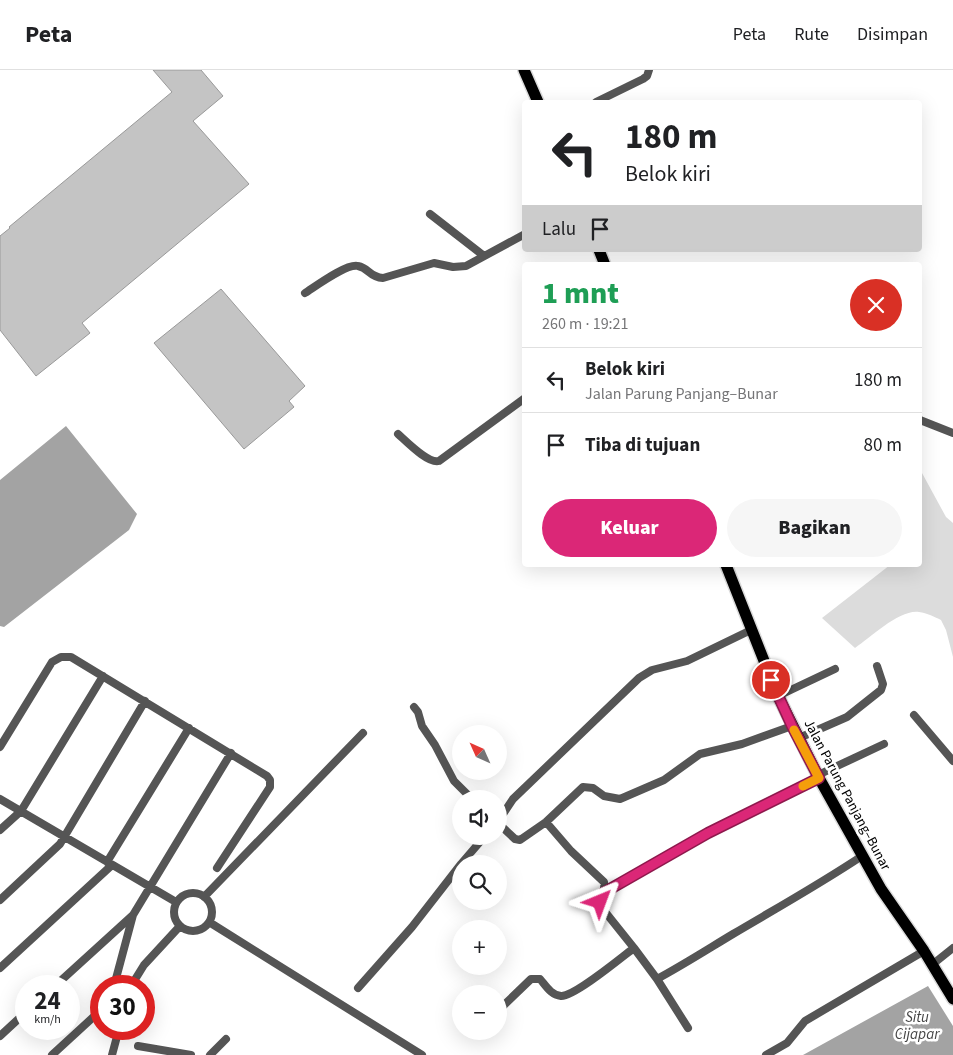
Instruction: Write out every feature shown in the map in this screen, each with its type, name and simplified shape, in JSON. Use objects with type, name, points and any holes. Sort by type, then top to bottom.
[{"type":"main road","points":[[524,70],[537,100]]},
{"type":"main road","name":"Jalan Parung Panjang–Bunar","points":[[727,567],[778,696],[792,726],[881,889],[924,950],[953,999]]},
{"type":"street","points":[[600,100],[644,79],[649,70]]},
{"type":"street","points":[[430,214],[484,256]]},
{"type":"street","points":[[305,293],[351,266],[360,266],[374,277],[383,278],[434,263],[453,267],[466,266],[522,236]]},
{"type":"street","points":[[398,434],[428,459],[434,462],[439,461],[522,400]]},
{"type":"street","points":[[922,421],[953,433]]},
{"type":"street","points":[[507,808],[513,799],[639,678],[652,670],[687,661],[751,630]]},
{"type":"street","points":[[0,747],[52,662],[61,656],[72,656],[231,753],[267,776],[270,780],[270,787],[217,868]]},
{"type":"street","points":[[799,738],[848,717],[881,690],[882,684],[877,666]]},
{"type":"street","points":[[778,696],[834,669]]},
{"type":"street","points":[[0,830],[21,811],[104,676]]},
{"type":"street","points":[[0,900],[60,844],[145,701]]},
{"type":"street","points":[[414,708],[418,712],[422,726],[435,744],[454,781],[463,790]]},
{"type":"street","points":[[914,715],[953,761]]},
{"type":"street","points":[[507,831],[518,840],[546,822],[583,787],[593,788],[604,796],[620,799],[664,780],[700,754],[742,744],[792,726]]},
{"type":"street","points":[[0,968],[109,863],[189,728]]},
{"type":"street","points":[[204,897],[363,733]]},
{"type":"street","points":[[603,893],[708,833],[884,744]]},
{"type":"street","points":[[117,975],[133,915],[231,753]]},
{"type":"street","points":[[0,799],[176,902]]},
{"type":"street","points":[[546,822],[571,851],[604,882],[605,888],[600,902],[602,908],[657,979],[688,1028]]},
{"type":"street","points":[[469,855],[477,845]]},
{"type":"street","points":[[657,979],[862,856]]},
{"type":"street","points":[[358,988],[412,927],[452,876]]},
{"type":"street","points":[[186,894],[199,894],[204,897],[211,908],[209,922],[199,930],[185,930],[180,926],[174,915],[176,902],[186,894]]},
{"type":"street","points":[[67,975],[133,915]]},
{"type":"street","points":[[209,922],[422,1055]]},
{"type":"street","points":[[137,975],[180,926]]},
{"type":"street","points":[[507,1002],[531,979],[535,978],[540,978],[553,993],[562,996],[568,995],[582,987],[634,948]]},
{"type":"street","points":[[933,964],[953,948]]},
{"type":"street","points":[[766,1055],[787,1043],[805,1021],[924,950]]},
{"type":"street","points":[[52,1055],[90,1020]]},
{"type":"street","points":[[0,1036],[15,1022]]},
{"type":"street","points":[[112,1055],[116,1040]]},
{"type":"street","points":[[210,1055],[226,1040]]},
{"type":"street","points":[[138,1046],[191,1055]]},
{"type":"shaded area","points":[[922,473],[946,517],[953,523],[953,657],[946,630],[941,620],[928,614],[911,612],[903,615],[877,631],[855,648],[822,618],[887,567],[922,567]]},
{"type":"water","points":[[66,426],[137,514],[129,530],[4,627],[0,626],[0,480]]},
{"type":"water","name":"Situ Cijapar","points":[[928,986],[953,1026],[953,1055],[803,1055]]},
{"type":"building","points":[[153,70],[201,70],[223,96],[193,121],[249,184],[82,323],[90,333],[36,376],[0,330],[0,236],[172,92]]},
{"type":"building","points":[[221,289],[305,386],[289,401],[294,407],[244,449],[154,343]]},
{"type":"slow traffic","points":[[794,730],[819,778],[803,786]]},
{"type":"route","points":[[600,902],[603,893],[708,833],[819,778],[771,680]]}]
